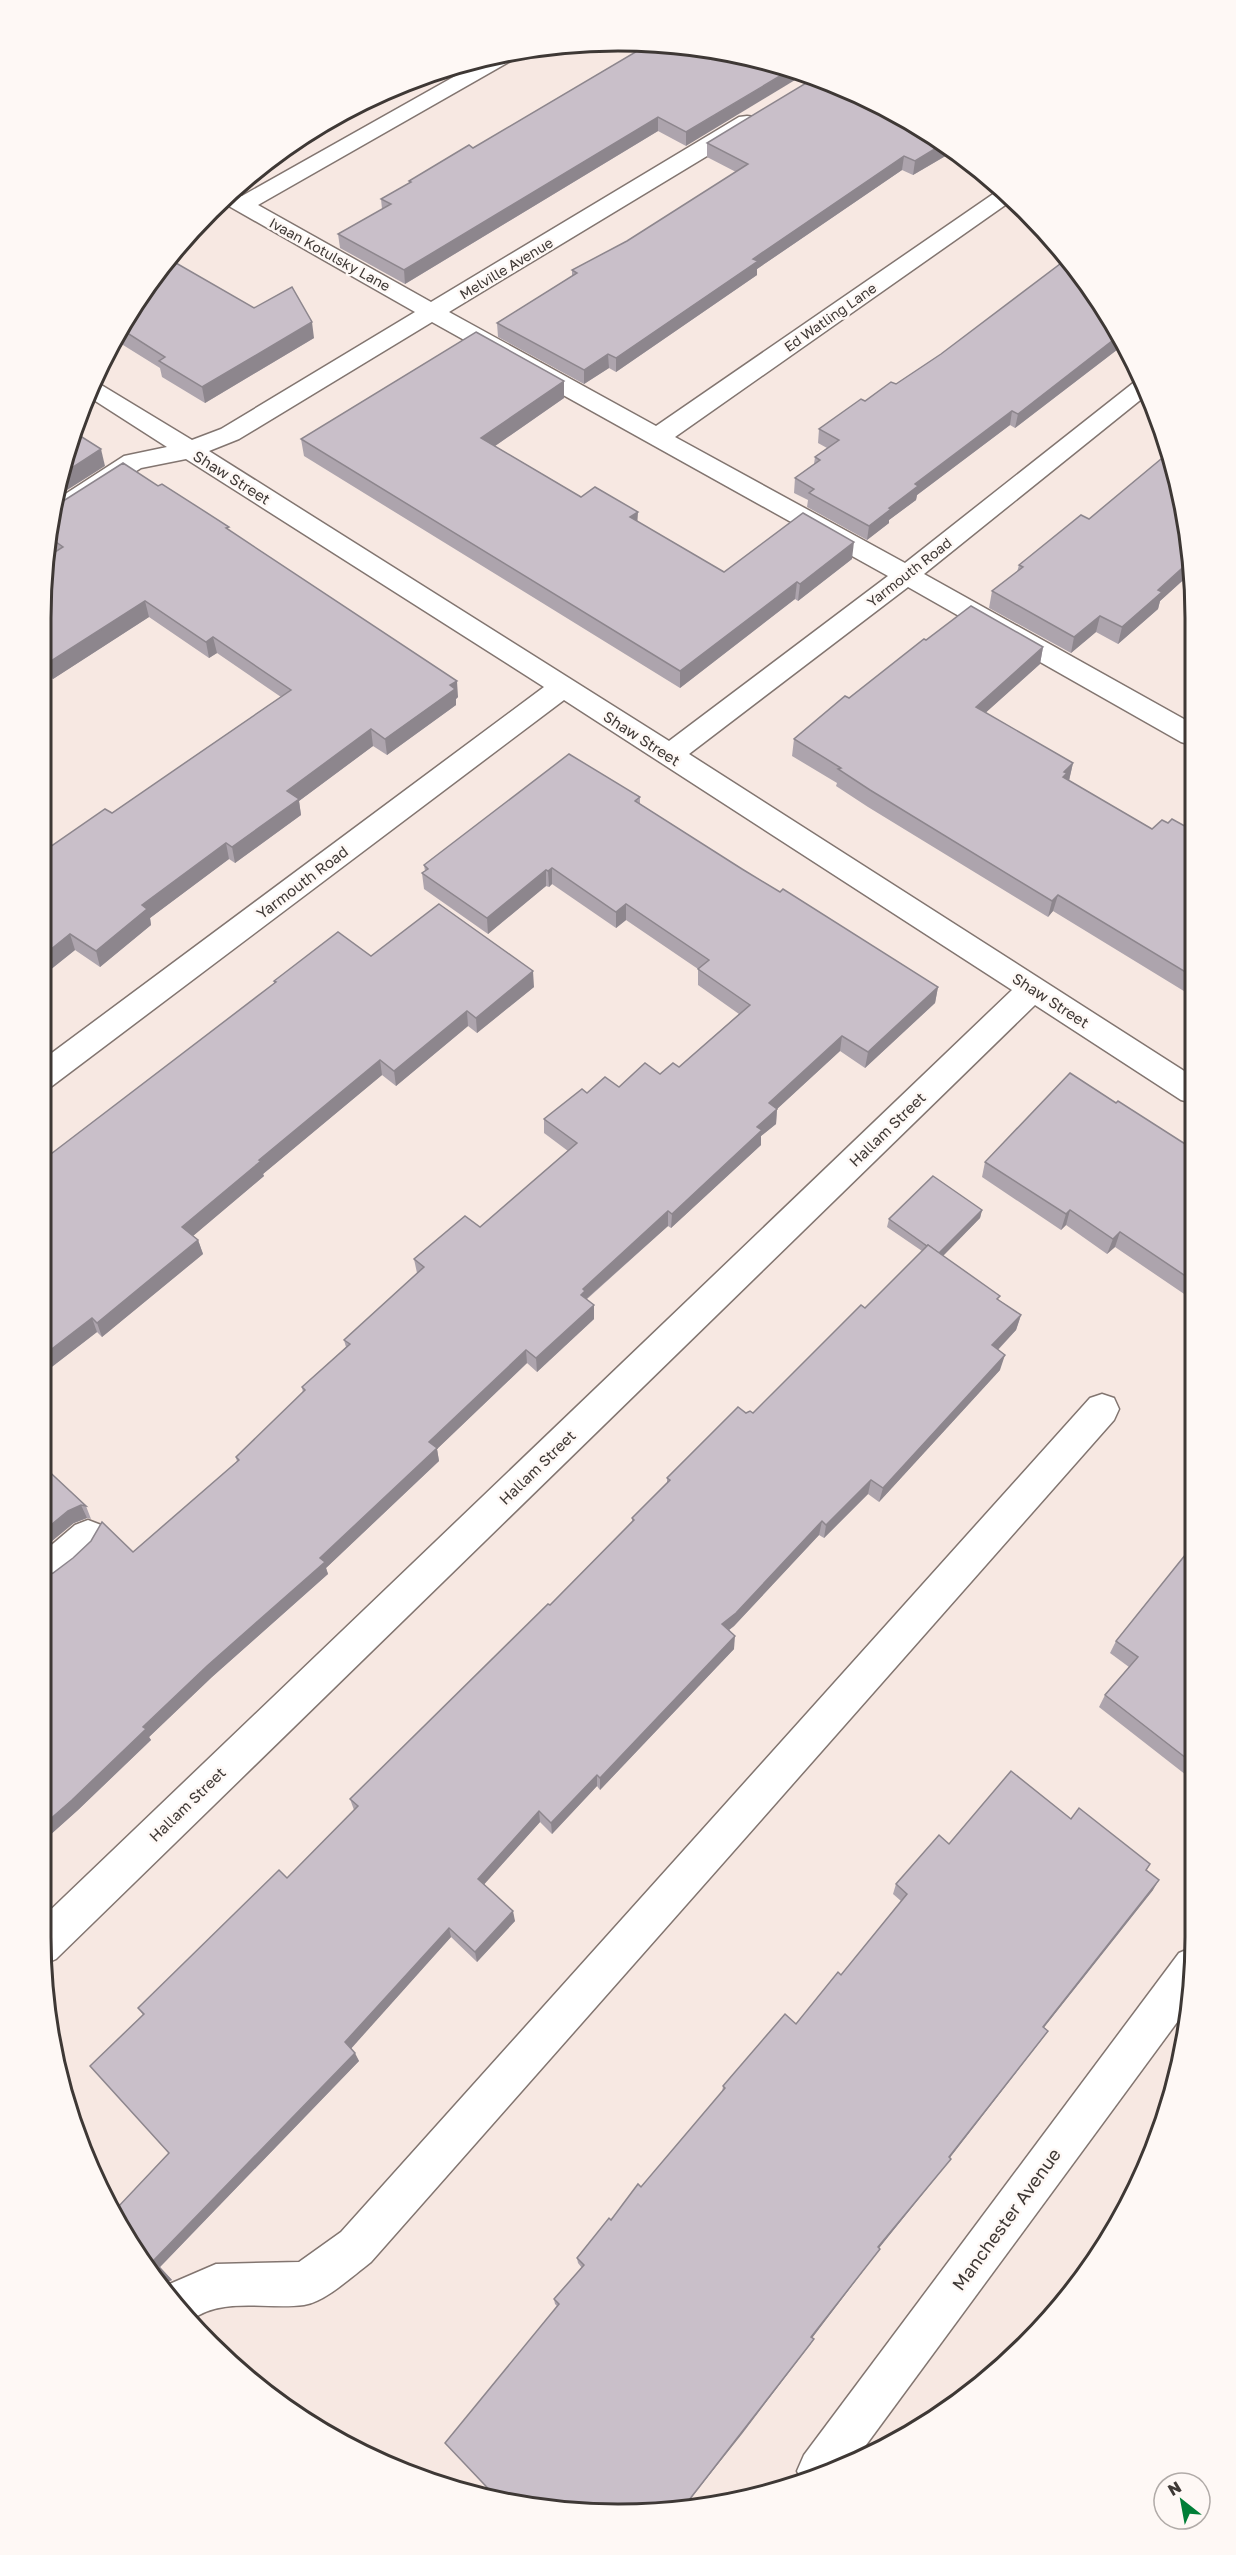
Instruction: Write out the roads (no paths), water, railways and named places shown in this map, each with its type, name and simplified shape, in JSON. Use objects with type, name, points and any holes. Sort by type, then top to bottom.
[{"type":"street","points":[[237,198],[484,67]]},
{"type":"street","name":"Melville Avenue","points":[[62,507],[133,462],[190,450],[230,434],[767,109]]},
{"type":"street","name":"Ed Watling Lane","points":[[656,438],[999,199]]},
{"type":"street","name":"Ivaan Kotulsky Lane","points":[[235,200],[656,438],[906,575],[1185,723]]},
{"type":"street","name":"Yarmouth Road","points":[[669,755],[906,575],[1138,391]]},
{"type":"street","name":"Shaw Street","points":[[98,392],[1185,1087]]},
{"type":"street","name":"Yarmouth Road","points":[[51,1069],[563,687]]},
{"type":"street","name":"Hallam Street","points":[[51,1936],[1033,989]]},
{"type":"street","points":[[183,2300],[216,2286],[306,2283],[356,2247],[1102,1409]]},
{"type":"street","points":[[51,1567],[88,1536]]},
{"type":"street","name":"Manchester Avenue","points":[[825,2465],[1183,1980]]}]
